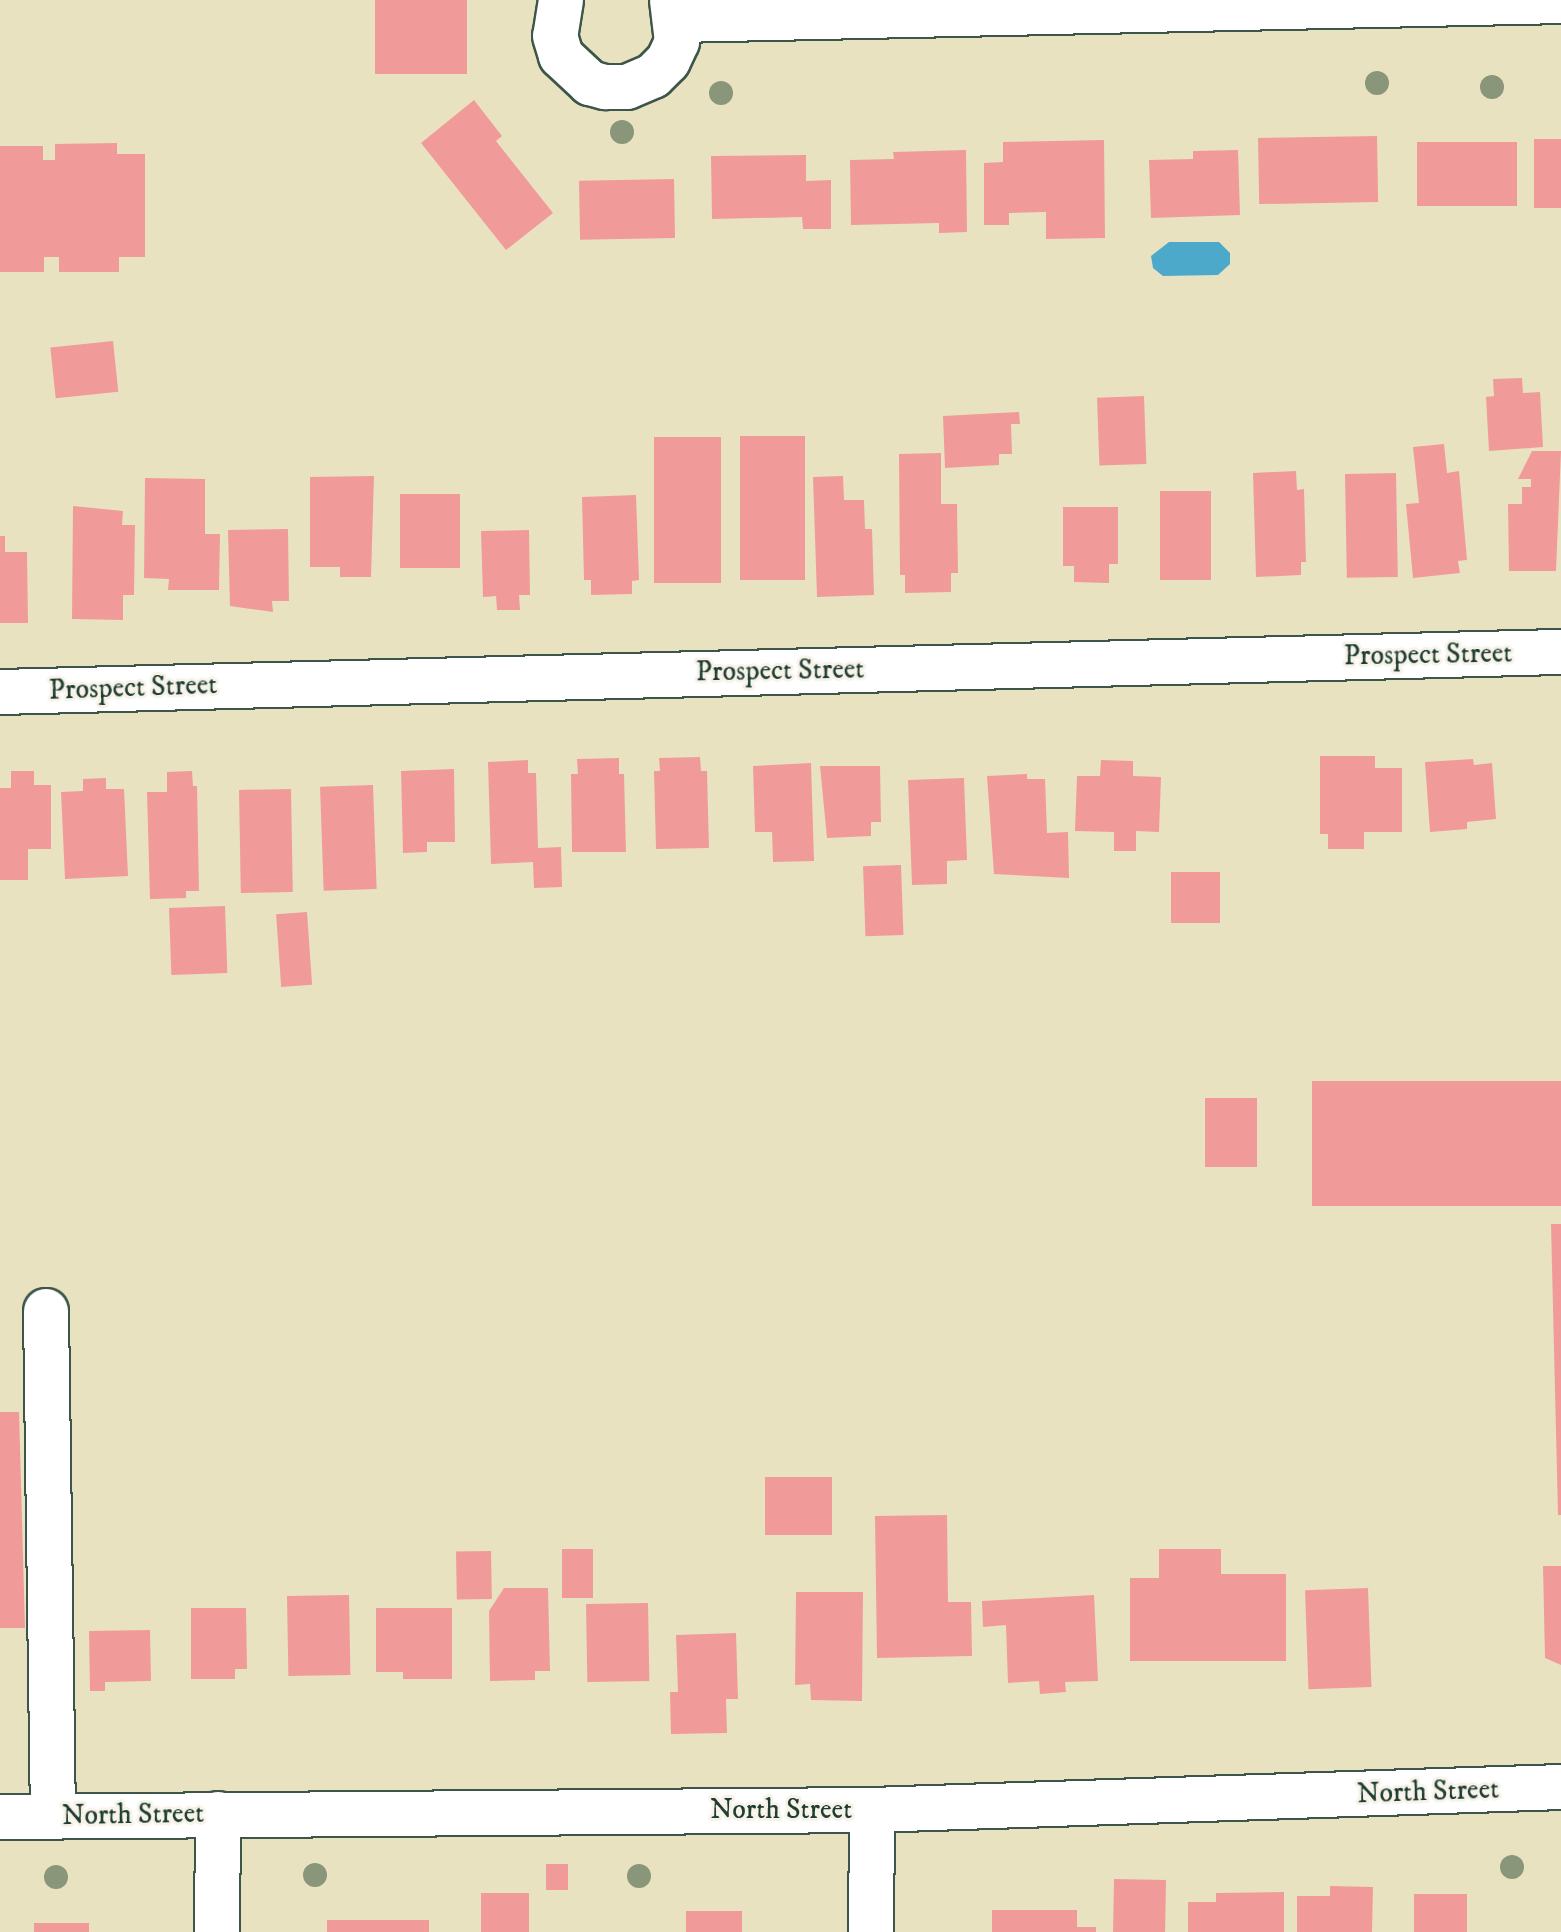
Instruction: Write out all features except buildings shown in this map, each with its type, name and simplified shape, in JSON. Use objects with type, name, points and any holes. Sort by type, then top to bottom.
[{"type":"street","points":[[561,0],[555,36],[561,56],[590,83],[605,87],[627,87],[653,76],[677,42],[675,10],[1561,1]]},
{"type":"street","name":"Prospect Street","points":[[0,692],[1561,652]]},
{"type":"street","points":[[46,1311],[53,1817]]},
{"type":"street","name":"North Street","points":[[0,1817],[872,1810],[1561,1787]]},
{"type":"street","points":[[871,1932],[872,1810]]},
{"type":"street","points":[[217,1932],[218,1814]]},
{"type":"water","points":[[1169,242],[1219,242],[1230,253],[1230,264],[1218,275],[1163,276],[1153,268],[1151,256]]}]
